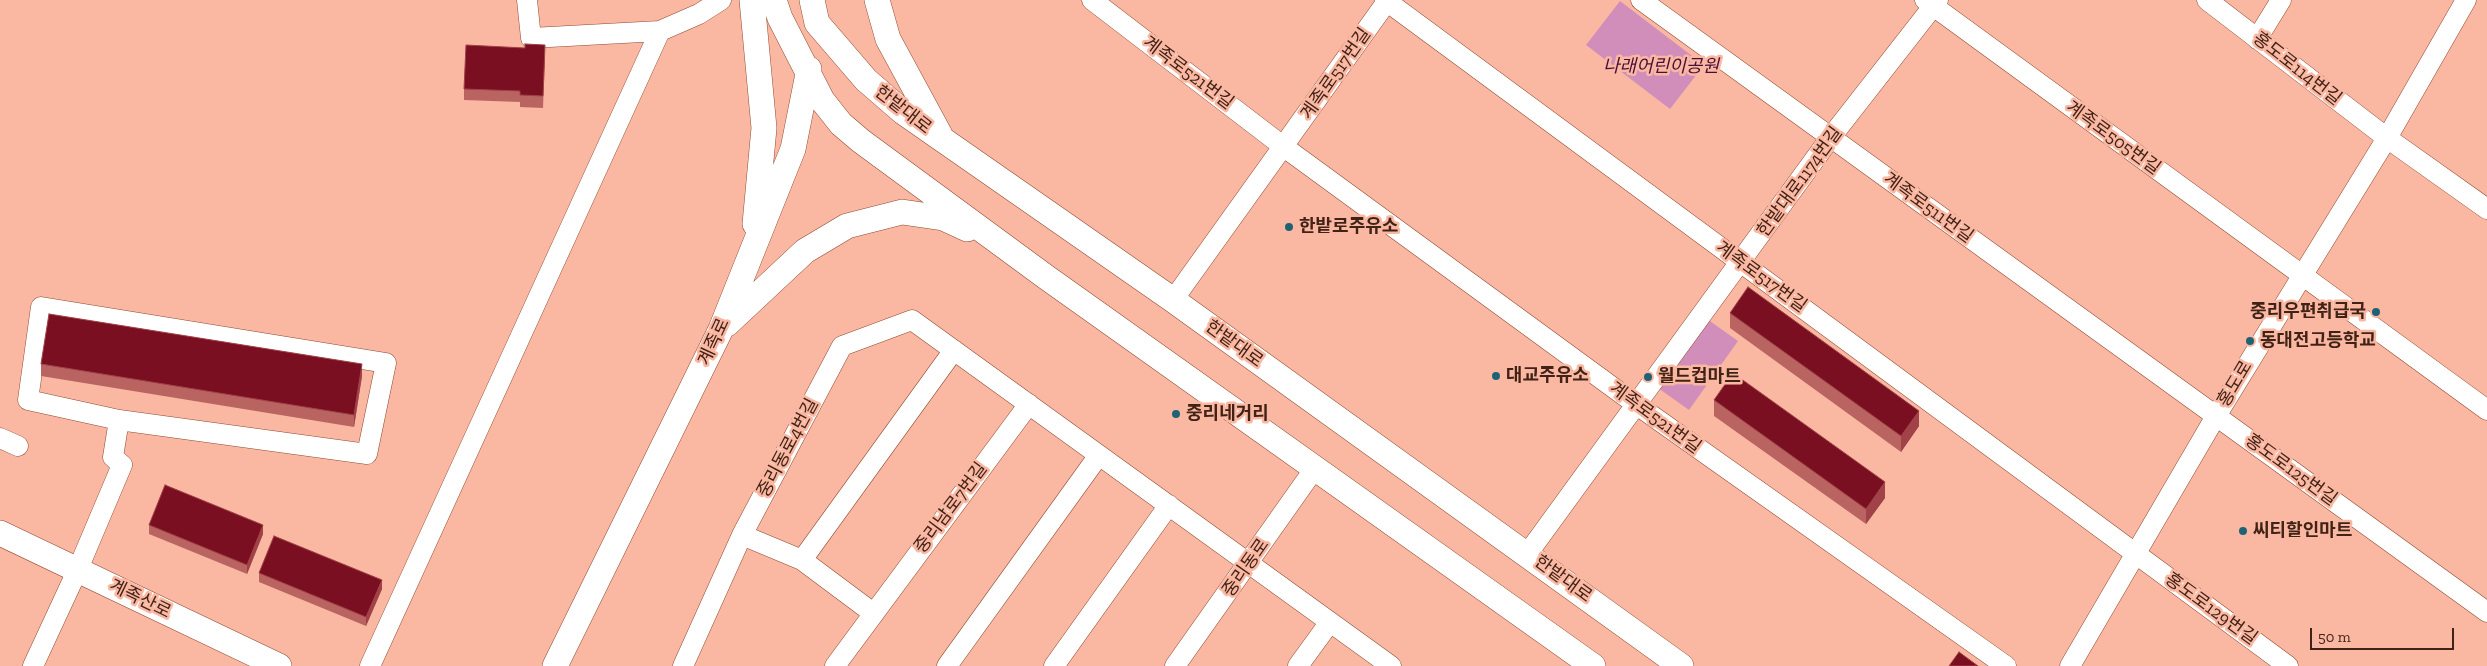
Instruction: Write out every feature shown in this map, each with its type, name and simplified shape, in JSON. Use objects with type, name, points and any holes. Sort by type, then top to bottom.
[{"type":"main road","points":[[752,0],[764,128],[752,254]]},
{"type":"main road","points":[[774,0],[780,18],[808,76],[822,100],[841,124],[860,141],[1046,277],[1593,666]]},
{"type":"main road","points":[[877,0],[888,39],[942,139]]},
{"type":"main road","name":"계족로","points":[[555,666],[721,329],[752,254],[793,149],[808,76],[817,8]]},
{"type":"main road","name":"한밭대로","points":[[817,8],[847,59],[886,98],[1173,300],[1681,666]]},
{"type":"main road","points":[[721,329],[805,251],[847,226],[902,212],[942,218],[982,235],[1046,277]]},
{"type":"main road","name":"계족산로","points":[[0,533],[267,663]]},
{"type":"street","points":[[527,0],[531,38],[660,31],[699,14],[721,0]]},
{"type":"street","name":"계족로521번길","points":[[1092,0],[1284,147],[1637,405],[2006,666]]},
{"type":"street","name":"계족로517번길","points":[[1284,147],[1387,0],[2135,553]]},
{"type":"street","name":"계족로511번길","points":[[1641,0],[2216,416]]},
{"type":"street","name":"홍도로114번길","points":[[2207,0],[2386,138],[2487,209]]},
{"type":"street","points":[[2258,39],[2281,0]]},
{"type":"street","name":"홍도로","points":[[2070,666],[2216,416],[2386,138],[2466,0]]},
{"type":"street","name":"한밭대로1174번길","points":[[1528,554],[1932,2]]},
{"type":"street","name":"계족로505번길","points":[[1932,2],[2487,410]]},
{"type":"street","points":[[370,666],[660,31]]},
{"type":"street","points":[[1173,300],[1284,147]]},
{"type":"street","points":[[41,307],[386,363],[367,454],[119,420],[28,400],[41,307]]},
{"type":"street","name":"중리동로4번길","points":[[683,666],[742,535],[842,346],[912,320],[1391,666]]},
{"type":"street","points":[[802,560],[954,350]]},
{"type":"street","name":"중리남로7번길","points":[[844,663],[873,613],[1029,404]]},
{"type":"street","name":"홍도로125번길","points":[[2216,416],[2487,612]]},
{"type":"street","points":[[33,666],[78,570],[122,465],[113,457],[119,420]]},
{"type":"street","points":[[947,666],[1099,455]]},
{"type":"street","name":"중리동로","points":[[1175,666],[1250,563],[1315,468]]},
{"type":"street","points":[[1054,666],[1169,505]]},
{"type":"street","points":[[742,535],[802,560],[873,613]]},
{"type":"street","name":"홍도로129번길","points":[[2135,553],[2288,666]]},
{"type":"street","points":[[1298,666],[1330,622]]},
{"type":"green space","name":"나래어린이공원","points":[[1620,1],[1704,65],[1670,109],[1586,45]]},
{"type":"green space","points":[[1707,319],[1738,341],[1689,410],[1658,388]]},
{"type":"building","points":[[525,44],[545,45],[543,96],[520,95],[520,91],[464,89],[466,45],[525,48]]},
{"type":"building","points":[[1748,287],[1919,411],[1901,436],[1730,313]]},
{"type":"building","points":[[49,314],[362,364],[354,415],[41,364]]},
{"type":"building","points":[[1733,373],[1885,482],[1866,509],[1714,400]]},
{"type":"building","points":[[165,485],[263,525],[247,565],[149,525]]},
{"type":"building","points":[[274,536],[382,580],[366,617],[259,573]]},
{"type":"building","points":[[1959,652],[1978,666],[1949,666]]},
{"type":"place","name":"한밭로주유소","points":[[1289,227]]},
{"type":"place","name":"중리우편취급국","points":[[2376,312]]},
{"type":"place","name":"동대전고등학교","points":[[2250,341]]},
{"type":"place","name":"대교주유소","points":[[1496,376]]},
{"type":"place","name":"월드컵마트","points":[[1648,377]]},
{"type":"place","name":"중리네거리","points":[[1176,414]]},
{"type":"place","name":"씨티할인마트","points":[[2243,531]]}]
